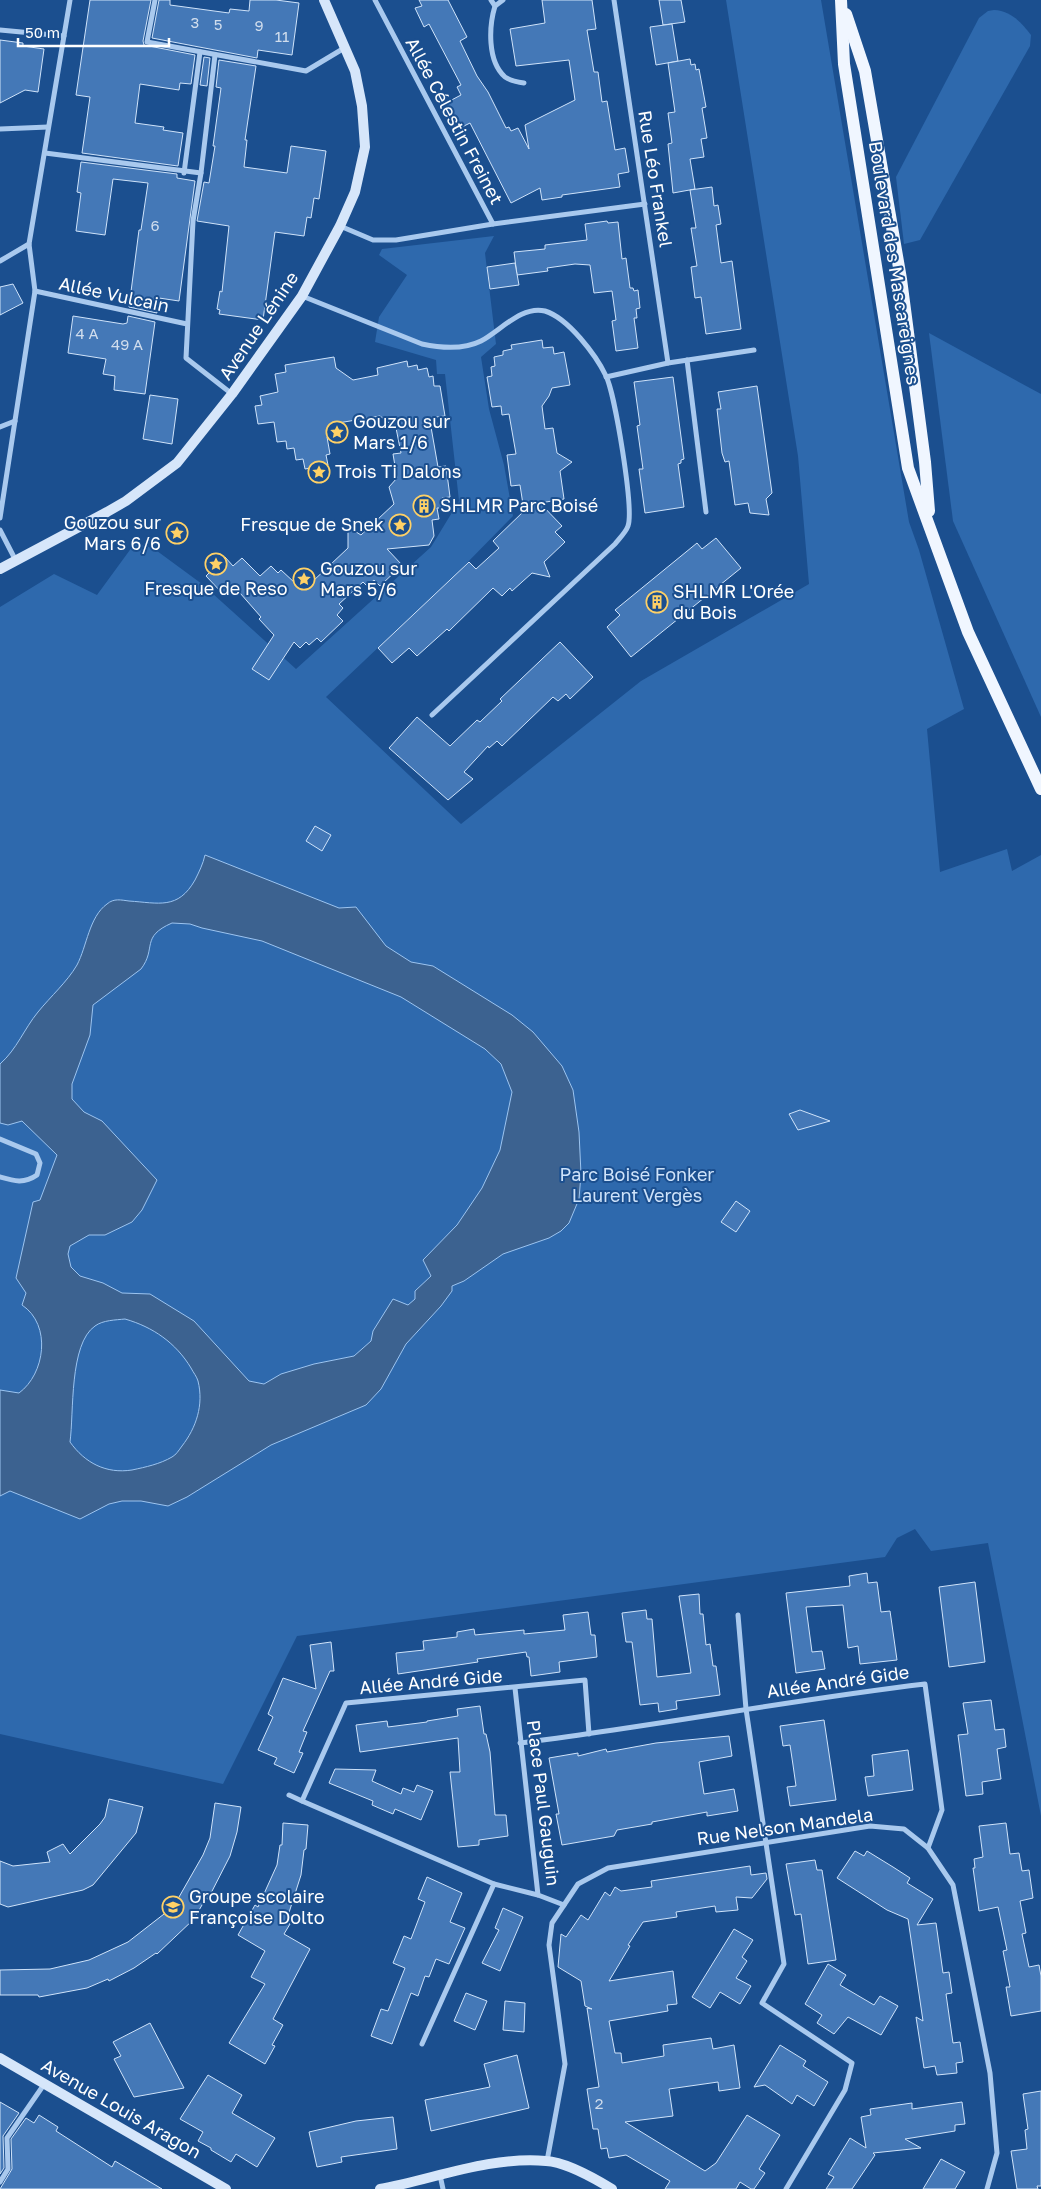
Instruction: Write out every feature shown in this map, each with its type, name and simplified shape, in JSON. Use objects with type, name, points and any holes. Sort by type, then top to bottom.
[{"type":"main road","name":"Boulevard des Mascareignes","points":[[841,0],[844,64],[908,468],[975,647],[1041,789]]},
{"type":"main road","name":"Boulevard des Mascareignes","points":[[841,0],[865,71],[901,280],[925,462],[930,526]]},
{"type":"street","points":[[0,518],[35,292],[30,244],[70,0]]},
{"type":"street","points":[[155,0],[147,42],[306,72],[346,48]]},
{"type":"street","name":"Avenue Lénine","points":[[0,569],[126,500],[177,463],[232,394],[302,296],[340,226],[355,192],[365,147],[362,106],[357,80],[346,48],[324,0]]},
{"type":"street","name":"Allée Célestin Freinet","points":[[375,0],[493,224],[645,204]]},
{"type":"street","points":[[492,0],[495,6]]},
{"type":"street","points":[[503,0],[495,6],[490,22],[490,39],[497,62],[505,77],[524,83]]},
{"type":"street","name":"Rue Léo Frankel","points":[[614,0],[668,363]]},
{"type":"street","points":[[0,30],[64,36]]},
{"type":"street","points":[[184,173],[200,52]]},
{"type":"street","points":[[215,55],[194,221],[186,358],[188,362],[232,394]]},
{"type":"street","points":[[0,129],[48,127]]},
{"type":"street","points":[[45,153],[200,174]]},
{"type":"street","points":[[340,226],[373,240],[396,240],[493,224]]},
{"type":"street","points":[[0,261],[30,244]]},
{"type":"street","name":"Allée Vulcain","points":[[35,292],[187,324]]},
{"type":"street","points":[[302,296],[422,344],[440,348],[479,342],[522,315],[533,310],[544,311],[556,316],[580,337],[606,376],[616,414],[630,507],[628,526],[615,544],[553,604],[432,715]]},
{"type":"street","points":[[606,376],[668,363],[754,350]]},
{"type":"street","points":[[687,360],[706,512]]},
{"type":"street","points":[[0,428],[15,421]]},
{"type":"street","points":[[0,530],[16,560]]},
{"type":"street","points":[[0,1139],[36,1154],[40,1163],[37,1175],[28,1181],[16,1181],[0,1177]]},
{"type":"street","points":[[738,1615],[746,1709],[784,1964],[762,2003],[852,2063],[845,2090],[786,2189]]},
{"type":"street","name":"Allée André Gide","points":[[302,1801],[346,1703],[585,1680],[589,1734]]},
{"type":"street","name":"Allée André Gide","points":[[520,1743],[842,1694],[925,1684],[942,1810],[928,1848]]},
{"type":"street","name":"Place Paul Gauguin","points":[[515,1688],[538,1895],[564,1905]]},
{"type":"street","points":[[289,1795],[494,1884],[538,1895]]},
{"type":"street","name":"Rue Nelson Mandela","points":[[547,2160],[565,2064],[548,1945],[552,1923],[578,1884],[608,1868],[870,1826],[904,1829],[928,1848],[953,1885],[990,2073],[997,2153],[987,2189]]},
{"type":"street","points":[[422,2044],[494,1884]]},
{"type":"street","name":"Avenue Louis Aragon","points":[[0,2058],[45,2082],[226,2189]]},
{"type":"street","points":[[0,2182],[8,2169],[7,2138],[45,2082]]},
{"type":"street","points":[[380,2189],[498,2162],[547,2160],[587,2174],[612,2189]]},
{"type":"street","points":[[440,2175],[443,2189]]},
{"type":"green space","name":"Parc Boisé Fonker Laurent Vergès","points":[[726,0],[821,0],[909,522],[919,550],[964,709],[927,729],[940,872],[1007,849],[1012,871],[1041,855],[1041,1816],[988,1543],[931,1551],[915,1529],[897,1538],[885,1557],[297,1636],[223,1784],[0,1734],[0,607],[54,574],[97,595],[135,543],[153,548],[202,584],[296,669],[431,547],[459,501],[445,374],[437,374],[436,360],[375,342],[379,317],[407,275],[379,255],[382,249],[494,236],[485,253],[496,344],[481,357],[489,409],[504,465],[513,516],[461,569],[326,697],[461,824],[641,681],[809,584],[798,456]]},
{"type":"green space","points":[[988,11],[1006,12],[1019,22],[1031,35],[1030,46],[920,240],[904,244],[896,177],[979,18]]},
{"type":"green space","points":[[929,333],[1041,394],[1041,717],[953,521]]},
{"type":"shaded area","points":[[205,855],[339,908],[356,907],[386,946],[411,962],[433,966],[512,1015],[533,1032],[562,1066],[573,1090],[579,1132],[581,1174],[579,1199],[569,1223],[561,1231],[549,1238],[503,1254],[464,1281],[452,1286],[452,1291],[441,1306],[406,1344],[381,1389],[366,1405],[271,1445],[187,1497],[168,1506],[141,1501],[122,1501],[109,1504],[80,1519],[10,1491],[0,1496],[0,1390],[19,1393],[28,1385],[35,1374],[42,1349],[38,1325],[32,1314],[22,1305],[26,1293],[16,1278],[33,1202],[40,1200],[57,1155],[22,1121],[8,1125],[0,1123],[0,1064],[11,1052],[38,1012],[77,965],[92,924],[101,910],[115,900],[159,903],[175,900],[189,890],[201,868]],"holes":[[[172,923],[190,924],[262,941],[401,997],[485,1049],[501,1064],[512,1092],[500,1150],[482,1188],[457,1225],[423,1260],[431,1276],[415,1291],[415,1299],[408,1305],[393,1299],[373,1331],[371,1341],[354,1356],[314,1364],[281,1374],[264,1384],[249,1381],[194,1321],[150,1294],[122,1293],[103,1283],[80,1276],[71,1267],[68,1254],[70,1246],[89,1235],[105,1235],[132,1222],[142,1210],[157,1180],[102,1121],[84,1112],[72,1099],[72,1084],[90,1035],[93,1005],[141,969],[146,962],[152,938],[162,928]],[[125,1319],[154,1331],[178,1351],[197,1378],[200,1399],[195,1424],[175,1455],[153,1465],[122,1471],[105,1468],[89,1461],[70,1442],[74,1380],[81,1348],[87,1335],[98,1324]]]},
{"type":"building","points":[[90,0],[151,0],[143,41],[144,45],[195,55],[191,84],[180,83],[179,90],[140,84],[135,123],[164,127],[163,130],[183,133],[178,166],[82,153],[90,97],[76,95]]},
{"type":"building","points":[[159,0],[170,0],[170,5],[229,13],[230,9],[249,11],[250,0],[276,0],[299,3],[292,55],[258,50],[257,58],[152,38]]},
{"type":"building","points":[[419,0],[448,0],[467,37],[460,41],[477,76],[488,92],[506,128],[509,127],[511,131],[518,128],[529,149],[525,125],[575,100],[569,60],[516,66],[510,29],[545,23],[542,0],[592,0],[596,29],[587,30],[594,72],[598,72],[602,102],[607,101],[615,150],[625,148],[629,172],[618,174],[620,187],[562,195],[562,197],[542,200],[540,188],[511,203],[470,123],[458,129],[444,104],[461,95],[457,87],[461,85],[429,24],[424,27],[415,8],[422,6]]},
{"type":"building","points":[[659,0],[681,0],[685,22],[663,25]]},
{"type":"building","points":[[672,24],[678,61],[656,65],[650,27]]},
{"type":"building","points":[[0,40],[23,43],[23,46],[44,49],[38,92],[25,90],[0,103]]},
{"type":"building","points":[[204,57],[210,58],[207,86],[200,85]]},
{"type":"building","points":[[690,59],[691,65],[695,64],[696,70],[699,69],[706,107],[702,108],[707,138],[701,139],[704,157],[690,159],[695,189],[673,193],[668,144],[672,143],[668,113],[675,112],[668,63]]},
{"type":"building","points":[[219,60],[256,66],[245,140],[247,140],[244,167],[287,173],[291,146],[326,151],[319,199],[314,198],[311,218],[307,217],[304,236],[275,232],[263,320],[219,314],[220,310],[217,309],[220,291],[222,292],[229,226],[197,221],[204,182],[209,183],[215,146],[213,146],[221,88],[216,87]]},
{"type":"building","points":[[81,162],[177,174],[177,178],[195,181],[179,301],[159,298],[157,313],[129,307],[139,230],[141,230],[148,183],[113,179],[105,235],[76,231],[81,193],[77,192]]},
{"type":"building","points":[[712,187],[714,206],[718,205],[721,224],[716,225],[721,263],[732,261],[741,329],[706,334],[701,297],[695,298],[691,267],[697,266],[691,228],[696,228],[690,190]]},
{"type":"building","points":[[607,221],[608,223],[618,222],[622,259],[626,258],[630,288],[633,288],[634,291],[638,290],[640,308],[636,309],[637,318],[634,318],[638,348],[616,351],[612,321],[616,320],[612,291],[594,293],[590,265],[575,264],[547,268],[548,271],[517,275],[514,252],[545,249],[545,245],[587,240],[585,224]]},
{"type":"building","points":[[515,263],[519,285],[490,289],[487,267]]},
{"type":"building","points":[[13,284],[23,303],[0,315],[0,287]]},
{"type":"building","points":[[73,316],[123,324],[127,323],[128,316],[155,322],[145,394],[114,390],[115,376],[103,374],[106,359],[68,353]]},
{"type":"building","points":[[542,340],[543,348],[553,347],[554,354],[564,352],[570,385],[552,388],[542,406],[545,429],[553,428],[557,453],[572,462],[560,471],[564,499],[540,503],[562,526],[555,532],[565,542],[544,562],[550,577],[532,573],[512,591],[510,588],[502,596],[493,588],[449,631],[447,629],[417,656],[409,648],[392,663],[378,648],[469,562],[476,569],[499,548],[493,541],[524,511],[520,485],[511,486],[507,455],[516,454],[509,414],[502,415],[501,406],[492,407],[487,377],[492,376],[491,367],[495,366],[494,357],[503,355],[503,351],[512,349],[511,345]]},
{"type":"building","name":"SHLMR Parc Boisé","points":[[334,357],[336,368],[353,380],[378,375],[377,368],[407,361],[408,367],[417,365],[418,370],[427,368],[429,377],[433,376],[434,386],[440,386],[445,416],[436,417],[437,426],[431,427],[438,467],[446,466],[450,497],[442,498],[444,508],[437,508],[439,519],[432,520],[434,536],[429,545],[387,549],[402,565],[380,586],[374,580],[367,586],[363,582],[339,604],[343,608],[337,615],[343,621],[321,642],[317,638],[309,645],[306,642],[300,648],[294,642],[269,680],[252,669],[274,635],[233,585],[223,594],[206,576],[225,557],[233,566],[242,558],[260,576],[271,566],[278,573],[281,570],[295,583],[302,580],[312,582],[348,548],[348,527],[361,535],[394,504],[389,487],[397,478],[393,454],[401,453],[396,428],[380,416],[338,423],[334,431],[327,437],[330,454],[326,455],[328,465],[305,469],[303,459],[296,460],[294,448],[287,449],[286,441],[277,442],[274,422],[258,424],[255,406],[262,405],[260,396],[278,392],[275,374],[286,372],[285,365]]},
{"type":"building","points":[[673,377],[684,459],[678,464],[684,507],[645,513],[639,469],[643,469],[637,426],[640,425],[634,382]]},
{"type":"building","points":[[757,386],[772,493],[766,499],[769,515],[750,513],[748,503],[735,505],[729,461],[725,462],[722,453],[717,409],[721,409],[718,392]]},
{"type":"building","points":[[150,395],[178,399],[172,444],[143,439]]},
{"type":"building","name":"SHLMR L'Orée du Bois","points":[[716,538],[741,568],[631,657],[607,627],[620,615],[615,610],[697,543],[702,549]]},
{"type":"building","points":[[560,642],[593,677],[570,699],[566,694],[558,701],[553,697],[502,746],[497,741],[489,748],[488,746],[464,772],[473,779],[448,800],[389,748],[417,717],[450,746],[477,720],[480,722],[502,701],[500,699]]},
{"type":"building","points":[[315,826],[331,835],[322,851],[306,841]]},
{"type":"building","points":[[800,1110],[830,1121],[798,1130],[789,1114]]},
{"type":"building","points":[[736,1201],[750,1211],[736,1232],[721,1222]]},
{"type":"building","points":[[867,1573],[868,1583],[877,1582],[881,1612],[890,1611],[897,1660],[860,1664],[858,1646],[848,1648],[843,1605],[806,1607],[812,1652],[822,1651],[825,1669],[796,1673],[786,1593],[850,1586],[849,1576]]},
{"type":"building","points":[[975,1582],[985,1662],[949,1667],[939,1587]]},
{"type":"building","points":[[699,1594],[700,1614],[703,1614],[706,1645],[710,1644],[713,1666],[716,1666],[720,1695],[676,1701],[677,1709],[659,1712],[658,1703],[640,1705],[632,1642],[626,1642],[622,1613],[646,1610],[647,1619],[652,1619],[657,1677],[691,1673],[679,1596]]},
{"type":"building","points":[[588,1612],[591,1635],[595,1635],[597,1657],[559,1662],[560,1672],[531,1676],[529,1657],[527,1657],[526,1652],[477,1659],[478,1662],[398,1674],[396,1653],[424,1650],[423,1641],[457,1637],[457,1632],[474,1629],[475,1635],[524,1630],[524,1634],[565,1630],[563,1615]]},
{"type":"building","points":[[331,1642],[334,1671],[330,1671],[303,1731],[307,1732],[299,1752],[303,1753],[294,1773],[274,1764],[277,1758],[258,1750],[273,1717],[268,1714],[283,1678],[316,1689],[310,1645]]},
{"type":"building","points":[[991,1700],[995,1730],[1004,1729],[1006,1747],[997,1749],[1001,1779],[982,1782],[983,1794],[966,1796],[958,1735],[968,1734],[963,1703]]},
{"type":"building","points":[[480,1706],[484,1734],[486,1734],[490,1752],[495,1815],[506,1815],[508,1836],[479,1840],[479,1845],[458,1847],[450,1772],[460,1772],[458,1738],[360,1752],[356,1725],[387,1721],[388,1727],[427,1722],[458,1716],[457,1709]]},
{"type":"building","points":[[824,1720],[836,1800],[790,1806],[787,1787],[796,1786],[790,1745],[783,1746],[780,1726]]},
{"type":"building","points":[[729,1736],[732,1756],[699,1762],[704,1794],[734,1789],[738,1811],[707,1816],[707,1812],[652,1822],[652,1824],[617,1830],[614,1836],[562,1845],[556,1814],[559,1814],[549,1758],[578,1753],[578,1756],[606,1749],[607,1752],[656,1743]]},
{"type":"building","points":[[908,1750],[913,1790],[868,1796],[865,1777],[874,1776],[872,1755]]},
{"type":"building","points":[[335,1769],[376,1770],[372,1781],[401,1794],[403,1788],[414,1792],[417,1785],[433,1791],[421,1820],[395,1809],[393,1814],[372,1805],[373,1801],[329,1783]]},
{"type":"building","points":[[109,1799],[143,1807],[136,1833],[93,1885],[83,1890],[8,1907],[0,1904],[0,1861],[13,1866],[50,1862],[47,1852],[63,1844],[70,1854],[105,1817]]},
{"type":"building","points":[[215,1803],[241,1807],[237,1832],[230,1856],[208,1899],[206,1898],[194,1919],[157,1954],[109,1981],[108,1979],[87,1988],[39,1997],[38,1995],[0,1995],[0,1970],[50,1969],[89,1960],[128,1942],[164,1914],[179,1897],[203,1855],[210,1838]]},
{"type":"building","points":[[283,1823],[308,1825],[301,1875],[286,1922],[290,1924],[284,1934],[310,1949],[273,2019],[283,2025],[272,2045],[275,2046],[265,2064],[229,2043],[265,1984],[251,1977],[265,1951],[238,1935],[255,1905],[258,1907],[277,1865],[280,1845],[282,1845]]},
{"type":"building","points":[[1006,1823],[1010,1854],[1019,1853],[1022,1871],[1029,1870],[1033,1898],[1020,1901],[1026,1933],[1022,1934],[1029,1967],[1039,1965],[1041,1976],[1041,2011],[1011,2016],[1006,1987],[1010,1987],[1003,1951],[1007,1950],[998,1907],[979,1911],[973,1868],[975,1868],[974,1859],[983,1857],[979,1826]]},
{"type":"building","points":[[855,1851],[864,1856],[867,1851],[893,1867],[910,1878],[907,1883],[933,1899],[917,1925],[936,1923],[943,1973],[949,1972],[952,1993],[946,1994],[953,2043],[960,2042],[963,2062],[956,2063],[957,2073],[937,2075],[935,2066],[924,2068],[916,2017],[923,2021],[908,1919],[887,1910],[837,1878]]},
{"type":"building","points":[[815,1860],[817,1870],[822,1870],[836,1960],[808,1964],[801,1914],[795,1915],[786,1864]]},
{"type":"building","points":[[750,1866],[751,1875],[766,1873],[767,1879],[752,1898],[736,1897],[738,1910],[716,1912],[715,1906],[676,1912],[677,1917],[643,1922],[628,1945],[630,1946],[609,1981],[673,1971],[677,2004],[667,2005],[668,2011],[609,2021],[615,2053],[621,2053],[622,2063],[664,2056],[663,2045],[711,2038],[713,2049],[734,2045],[740,2088],[719,2091],[718,2082],[669,2089],[673,2116],[625,2122],[705,2171],[716,2163],[747,2115],[780,2135],[759,2169],[765,2173],[754,2189],[740,2182],[736,2189],[665,2189],[670,2181],[626,2155],[609,2158],[607,2148],[601,2149],[598,2129],[593,2129],[587,2089],[599,2087],[587,2008],[592,2009],[585,2006],[581,1981],[558,1967],[561,1934],[566,1937],[581,1915],[588,1920],[605,1892],[610,1896],[615,1887],[621,1891],[652,1887],[651,1881]]},
{"type":"building","points":[[427,1877],[462,1893],[450,1922],[465,1928],[449,1964],[436,1959],[429,1977],[425,1976],[418,1996],[411,1993],[392,2044],[371,2036],[381,2009],[388,2011],[405,1968],[393,1963],[404,1936],[411,1939],[425,1902],[418,1899]]},
{"type":"building","points":[[503,1908],[523,1917],[500,1971],[482,1963],[499,1930],[495,1928]]},
{"type":"building","points":[[734,1929],[753,1940],[742,1957],[747,1961],[736,1978],[751,1986],[740,2004],[720,1992],[710,2008],[692,1997]]},
{"type":"building","points":[[828,1964],[846,1975],[840,1985],[874,2005],[880,1996],[898,2006],[881,2035],[848,2017],[834,2034],[817,2023],[822,2015],[805,2004]]},
{"type":"building","points":[[466,1993],[487,2001],[475,2030],[454,2021]]},
{"type":"building","points":[[505,2001],[525,2003],[524,2032],[503,2030]]},
{"type":"building","points":[[150,2023],[184,2088],[134,2097],[114,2059],[121,2056],[113,2042]]},
{"type":"building","points":[[780,2045],[806,2061],[803,2066],[828,2082],[814,2106],[797,2095],[792,2104],[765,2085],[754,2087]]},
{"type":"building","points":[[517,2055],[529,2108],[431,2131],[425,2100],[490,2087],[484,2064]]},
{"type":"building","points":[[208,2075],[242,2095],[232,2113],[275,2138],[257,2167],[236,2154],[231,2162],[211,2150],[211,2148],[198,2141],[203,2132],[180,2119]]},
{"type":"building","points":[[1041,2091],[1041,2186],[1037,2186],[1038,2189],[1017,2189],[1011,2151],[1027,2149],[1025,2130],[1028,2129],[1023,2094]]},
{"type":"building","points":[[0,2102],[19,2113],[3,2136],[4,2168],[0,2174]]},
{"type":"building","points":[[962,2102],[965,2124],[955,2125],[955,2131],[905,2139],[921,2148],[873,2153],[875,2155],[852,2189],[826,2189],[834,2177],[828,2174],[850,2138],[866,2148],[861,2117],[871,2115],[870,2109],[912,2103],[912,2109]]},
{"type":"building","points":[[39,2115],[58,2127],[56,2131],[112,2167],[115,2161],[162,2189],[0,2189],[12,2169],[11,2139],[26,2118],[34,2123]]},
{"type":"building","points":[[393,2117],[397,2149],[341,2157],[342,2162],[317,2167],[309,2132],[356,2121]]},
{"type":"building","points":[[941,2159],[965,2172],[955,2189],[923,2189]]},
{"type":"place","name":"Gouzou sur Mars 1/6","points":[[337,432]]},
{"type":"place","name":"Trois Ti Dalons","points":[[319,472]]},
{"type":"place","name":"SHLMR Parc Boisé","points":[[424,506]]},
{"type":"place","name":"Fresque de Snek","points":[[400,525]]},
{"type":"place","name":"Gouzou sur Mars 6/6","points":[[177,533]]},
{"type":"place","name":"Fresque de Reso","points":[[216,564]]},
{"type":"place","name":"Gouzou sur Mars 5/6","points":[[304,579]]},
{"type":"place","name":"SHLMR L'Orée du Bois","points":[[657,602]]},
{"type":"place","name":"Groupe scolaire Françoise Dolto","points":[[173,1907]]}]
